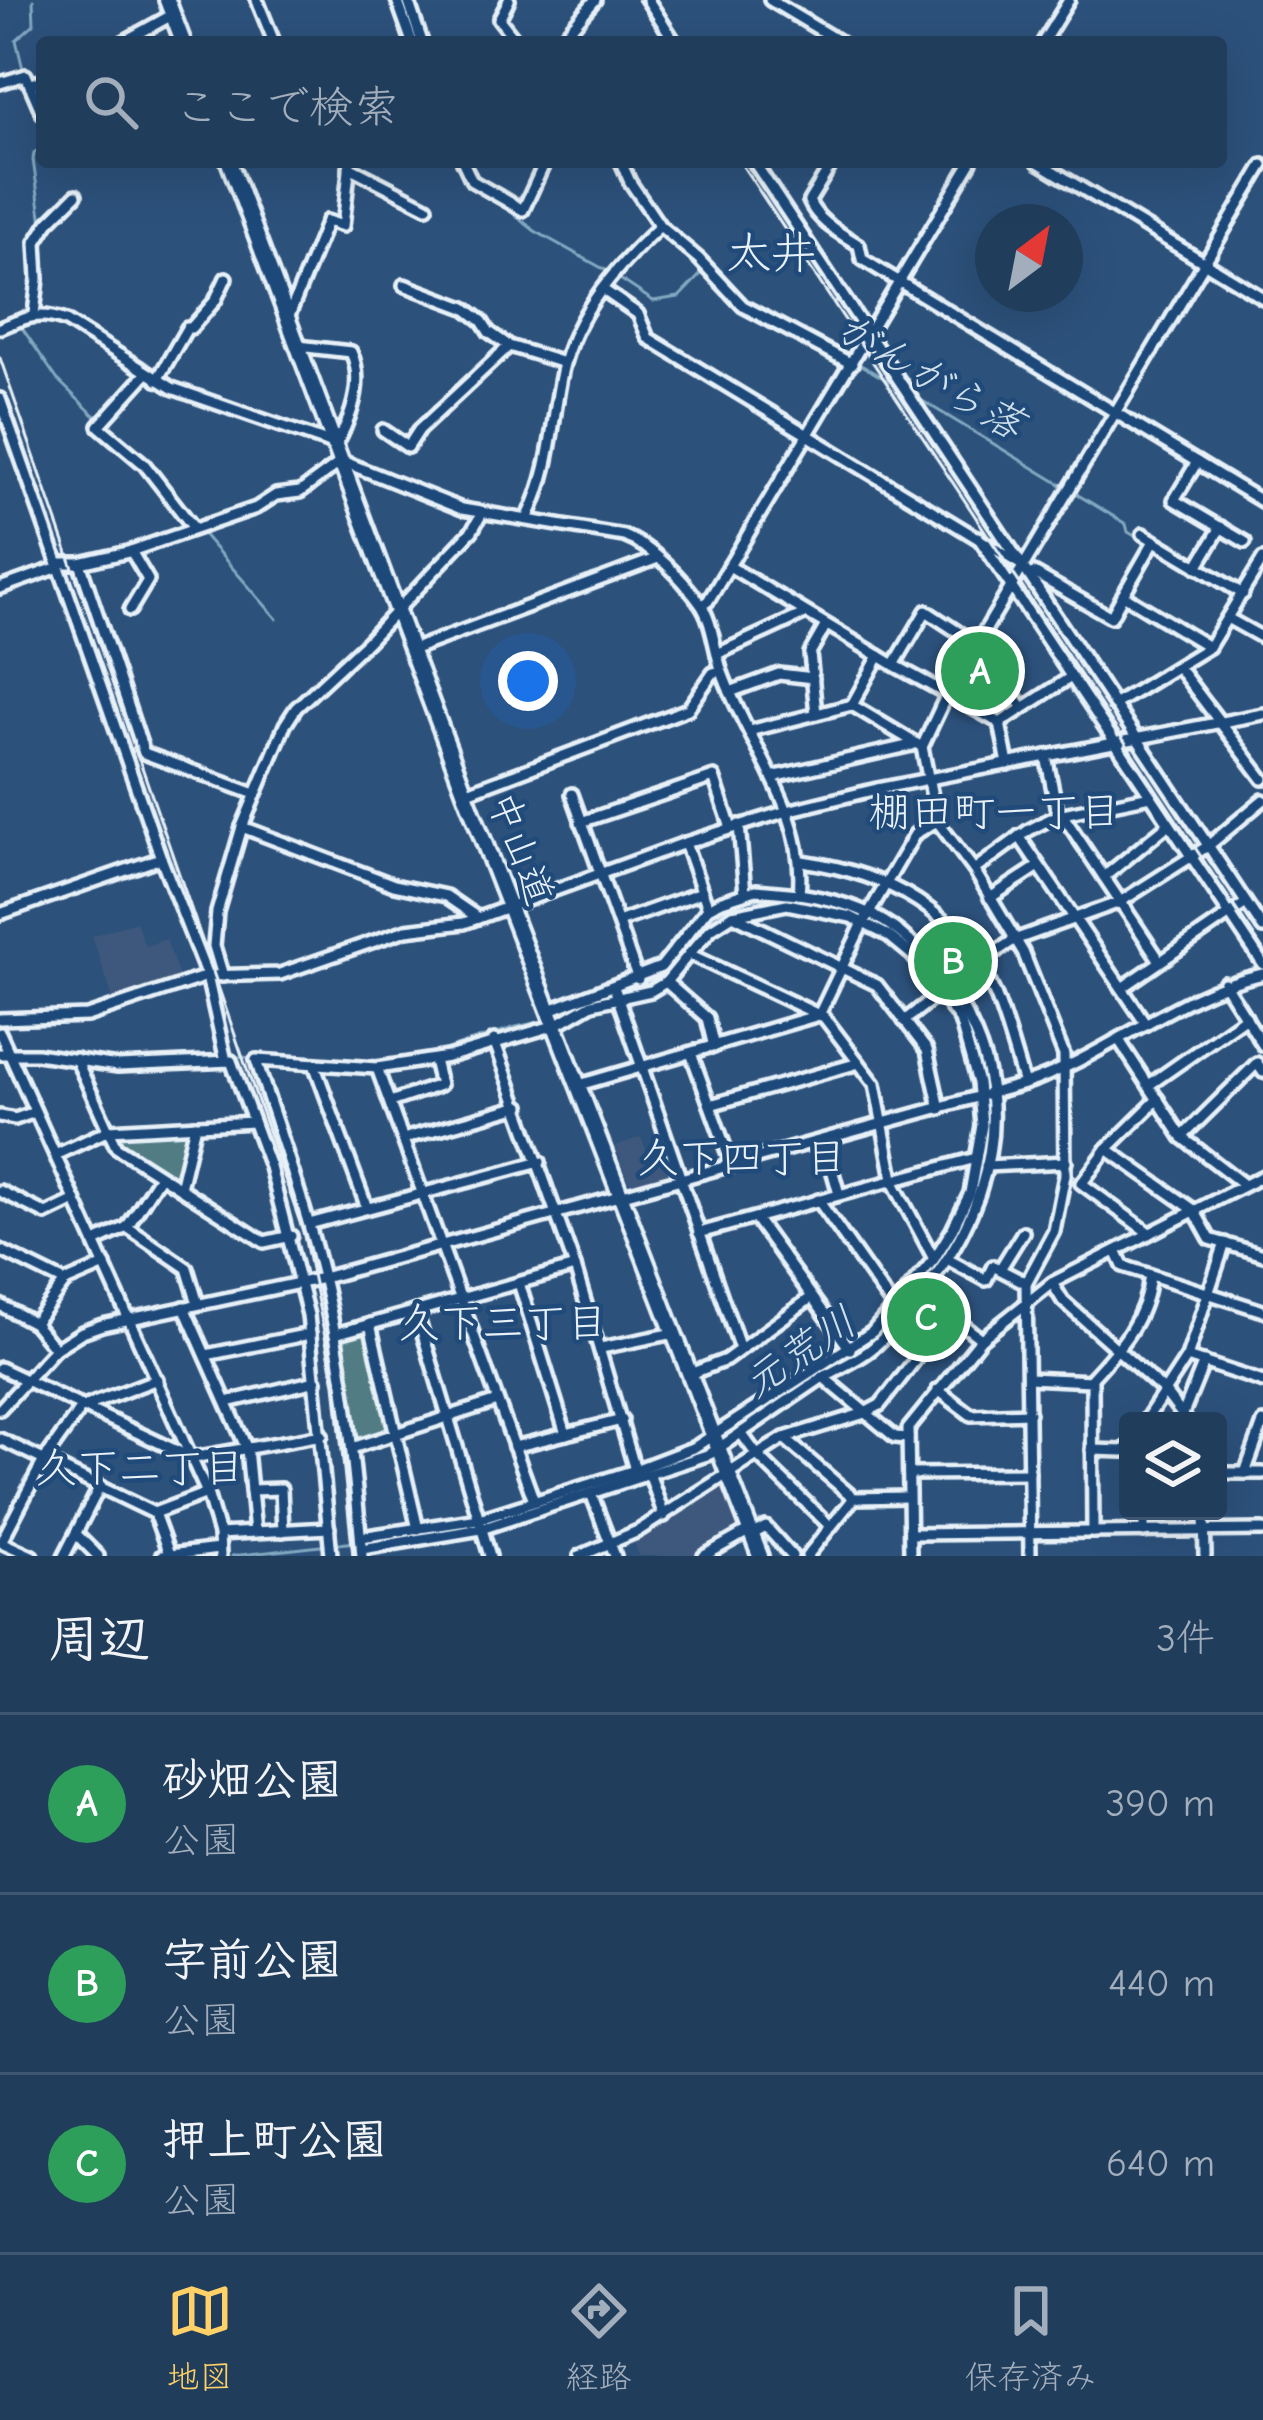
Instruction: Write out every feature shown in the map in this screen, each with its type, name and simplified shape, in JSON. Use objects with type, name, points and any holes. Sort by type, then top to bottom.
[{"type":"highway","name":"中山道","points":[[231,168],[465,793],[760,1556]]},
{"type":"street","points":[[256,0],[271,36]]},
{"type":"street","points":[[397,0],[410,36]]},
{"type":"street","points":[[408,0],[420,36]]},
{"type":"street","points":[[509,0],[499,20],[512,36]]},
{"type":"street","points":[[564,36],[595,0]]},
{"type":"street","points":[[648,0],[671,36]]},
{"type":"street","points":[[770,0],[830,36]]},
{"type":"street","points":[[1047,36],[1069,0]]},
{"type":"street","points":[[131,36],[170,8]]},
{"type":"street","points":[[0,83],[26,75],[36,98]]},
{"type":"street","points":[[30,85],[36,82]]},
{"type":"street","points":[[772,778],[918,746],[977,643],[1027,571],[1263,165]]},
{"type":"street","points":[[288,318],[327,220],[343,226],[350,168]]},
{"type":"street","points":[[356,168],[427,207]]},
{"type":"street","points":[[466,168],[472,181],[523,210],[539,168]]},
{"type":"street","points":[[623,168],[660,226],[698,258],[742,306],[852,364]]},
{"type":"street","points":[[758,168],[1263,928]]},
{"type":"street","points":[[829,168],[810,207],[859,245],[862,259],[1263,502]]},
{"type":"street","points":[[702,604],[967,168]]},
{"type":"street","points":[[1048,168],[1263,298]]},
{"type":"street","points":[[34,314],[36,242],[76,195]]},
{"type":"street","points":[[528,518],[548,467],[564,363],[616,267],[660,226]]},
{"type":"street","points":[[193,527],[144,464],[99,426],[152,377],[187,328],[214,302],[226,278]]},
{"type":"street","points":[[404,286],[464,308],[509,346],[564,363]]},
{"type":"street","points":[[602,289],[638,314],[649,338],[1027,571],[1111,617],[1148,537],[1243,594]]},
{"type":"street","points":[[0,328],[34,314],[66,321],[152,377],[336,445],[353,415],[356,361],[351,352],[298,346]]},
{"type":"street","points":[[383,430],[408,447],[419,430],[509,346]]},
{"type":"street","points":[[0,400],[207,976],[225,1057]]},
{"type":"street","points":[[0,588],[58,565],[131,551],[256,508],[276,495],[300,492],[342,461],[482,514],[528,518],[642,542],[702,604],[730,692],[788,811],[802,862],[799,894]]},
{"type":"street","points":[[1197,462],[1174,500],[1245,542]]},
{"type":"street","points":[[224,976],[214,946],[217,912],[242,827],[296,708],[398,609],[472,531],[482,514]]},
{"type":"street","points":[[1197,567],[1221,527]]},
{"type":"street","points":[[978,537],[1263,964]]},
{"type":"street","points":[[130,610],[148,580],[131,551]]},
{"type":"street","points":[[414,649],[658,557]]},
{"type":"street","points":[[1114,705],[1210,647],[1263,559]]},
{"type":"street","points":[[80,563],[144,753],[255,794]]},
{"type":"street","points":[[729,566],[1000,723]]},
{"type":"street","points":[[1123,595],[1210,647]]},
{"type":"street","points":[[894,665],[926,611],[977,643],[1023,708]]},
{"type":"street","points":[[717,654],[806,613]]},
{"type":"street","points":[[1229,619],[1263,638]]},
{"type":"street","points":[[816,714],[810,653],[826,626]]},
{"type":"street","points":[[852,705],[879,656]]},
{"type":"street","points":[[1178,667],[1263,779]]},
{"type":"street","points":[[465,793],[688,709],[713,673],[722,671]]},
{"type":"street","points":[[730,692],[779,674],[812,679]]},
{"type":"street","points":[[1000,723],[1071,677]]},
{"type":"street","points":[[749,731],[852,705],[918,746],[937,821],[974,870],[1014,940],[1061,1046],[1065,1174],[1054,1231],[1026,1283],[1030,1556]]},
{"type":"street","points":[[0,1019],[87,1016],[207,976],[280,974],[406,930],[478,918],[788,811],[1263,714]]},
{"type":"street","points":[[1000,723],[1008,764]]},
{"type":"street","points":[[1046,756],[1060,815],[1160,961]]},
{"type":"street","points":[[581,822],[714,777],[735,826],[745,893]]},
{"type":"street","points":[[572,794],[638,979]]},
{"type":"street","points":[[974,870],[1019,836],[1060,815],[1150,796]]},
{"type":"street","points":[[904,1021],[1014,940],[1120,902],[1192,858],[1263,800]]},
{"type":"street","points":[[579,1084],[819,1015],[915,834],[937,821]]},
{"type":"street","points":[[1104,877],[1169,824]]},
{"type":"street","points":[[242,827],[394,885],[446,896],[478,918]]},
{"type":"street","points":[[1019,836],[1147,1024]]},
{"type":"street","points":[[685,843],[708,908]]},
{"type":"street","points":[[0,914],[161,858]]},
{"type":"street","points":[[802,862],[842,867],[940,913],[995,992],[1024,1084]]},
{"type":"street","points":[[990,898],[1039,866]]},
{"type":"street","points":[[617,922],[702,892]]},
{"type":"street","points":[[553,1017],[661,968],[708,908],[745,893],[799,894],[845,903],[899,943],[943,988]]},
{"type":"street","points":[[1122,988],[1246,903]]},
{"type":"street","points":[[787,904],[867,919],[905,933],[931,962],[959,1020],[994,1126],[981,1198],[949,1260],[923,1293],[716,1442],[650,1476],[592,1496],[362,1548],[352,1448],[323,1278],[256,1060],[377,1068],[434,1060],[592,1004],[651,992],[666,982],[712,929],[733,915],[787,904]]},
{"type":"street","points":[[733,915],[877,985],[927,1051],[940,1108]]},
{"type":"street","points":[[931,962],[960,940]]},
{"type":"street","points":[[689,954],[819,1015],[859,1063],[875,1084],[893,1179],[934,1259]]},
{"type":"street","points":[[0,1409],[55,1349],[82,1332],[323,1278],[985,1096],[1064,1071],[1224,983],[1263,974]]},
{"type":"street","points":[[666,982],[707,1018],[714,1047]]},
{"type":"street","points":[[1224,983],[1263,1045]]},
{"type":"street","points":[[614,987],[740,1349]]},
{"type":"street","points":[[1149,1084],[1246,1017]]},
{"type":"street","points":[[0,1033],[4,1053],[207,1492],[220,1552],[165,1555],[154,1513]]},
{"type":"street","points":[[494,1040],[575,1267],[635,1470]]},
{"type":"street","points":[[1119,1040],[1182,1137],[1243,1184]]},
{"type":"street","points":[[4,1053],[118,1066],[225,1057],[231,1061],[291,1236],[310,1334],[331,1556],[317,1556]]},
{"type":"street","points":[[692,1053],[732,1166]]},
{"type":"street","points":[[76,1059],[116,1147],[264,1242],[291,1236]]},
{"type":"street","points":[[390,1102],[440,1085],[434,1060]]},
{"type":"street","points":[[710,1105],[859,1063]]},
{"type":"street","points":[[314,1064],[367,1208]]},
{"type":"street","points":[[1182,1137],[1261,1064]]},
{"type":"street","points":[[377,1068],[534,1501]]},
{"type":"street","points":[[362,1548],[418,1529],[480,1524],[534,1501],[741,1433],[867,1353],[934,1259],[970,1193],[985,1096]]},
{"type":"street","points":[[1082,1183],[1107,1149],[1158,1099]]},
{"type":"street","points":[[403,1138],[520,1106]]},
{"type":"street","points":[[0,1116],[15,1119],[35,1112]]},
{"type":"street","points":[[55,1155],[109,1130],[253,1122]]},
{"type":"street","points":[[180,1187],[195,1125]]},
{"type":"street","points":[[824,1141],[839,1194]]},
{"type":"street","points":[[1107,1149],[1194,1210],[1210,1239],[1263,1255]]},
{"type":"street","points":[[699,1232],[976,1158]]},
{"type":"street","points":[[309,1223],[539,1162]]},
{"type":"street","points":[[986,1166],[1066,1162]]},
{"type":"street","points":[[1065,1174],[1150,1233]]},
{"type":"street","points":[[95,1242],[127,1227],[160,1176]]},
{"type":"street","points":[[910,1556],[910,1425],[981,1339],[1052,1283],[1263,1176]]},
{"type":"street","points":[[0,1191],[46,1214],[75,1200]]},
{"type":"street","points":[[818,1200],[898,1312],[933,1339]]},
{"type":"street","points":[[755,1218],[850,1348]]},
{"type":"street","points":[[127,1227],[187,1268],[198,1304]]},
{"type":"street","points":[[1000,1270],[1023,1232]]},
{"type":"street","points":[[1151,1412],[1187,1357],[1225,1243]]},
{"type":"street","points":[[0,1250],[65,1282]]},
{"type":"street","points":[[1116,1251],[1123,1266],[1263,1311]]},
{"type":"street","points":[[949,1260],[986,1280],[994,1266],[1026,1283]]},
{"type":"street","points":[[34,1322],[65,1282],[105,1265]]},
{"type":"street","points":[[334,1334],[575,1267]]},
{"type":"street","points":[[1093,1532],[1090,1380],[1118,1350],[1148,1303],[1150,1275]]},
{"type":"street","points":[[519,1283],[566,1434]]},
{"type":"street","points":[[1052,1283],[1180,1412]]},
{"type":"street","points":[[923,1293],[981,1339]]},
{"type":"street","points":[[690,1374],[725,1360],[812,1297]]},
{"type":"street","points":[[0,1305],[34,1322],[55,1349]]},
{"type":"street","points":[[184,1307],[248,1449],[255,1532]]},
{"type":"street","points":[[416,1311],[490,1556]]},
{"type":"street","points":[[580,1556],[613,1550],[784,1438],[865,1413],[890,1396],[951,1314]]},
{"type":"street","points":[[370,1324],[418,1529]]},
{"type":"street","points":[[601,1348],[674,1333]]},
{"type":"street","points":[[206,1355],[310,1334]]},
{"type":"street","points":[[1187,1357],[1263,1382]]},
{"type":"street","points":[[1187,1412],[1204,1362]]},
{"type":"street","points":[[0,1369],[192,1458],[322,1435]]},
{"type":"street","points":[[823,1377],[895,1437],[908,1438]]},
{"type":"street","points":[[1028,1378],[1090,1380]]},
{"type":"street","points":[[32,1556],[0,1542],[44,1460],[81,1408],[157,1379]]},
{"type":"street","points":[[227,1402],[316,1381]]},
{"type":"street","points":[[938,1390],[971,1415],[1029,1413]]},
{"type":"street","points":[[352,1448],[497,1400]]},
{"type":"street","points":[[514,1447],[622,1420]]},
{"type":"street","points":[[1246,1473],[1263,1423]]},
{"type":"street","points":[[741,1433],[757,1455],[830,1526]]},
{"type":"street","points":[[784,1438],[854,1498],[908,1497]]},
{"type":"street","points":[[0,1439],[154,1513],[207,1492]]},
{"type":"street","points":[[1092,1450],[1119,1451]]},
{"type":"street","points":[[909,1474],[1029,1473]]},
{"type":"street","points":[[1227,1473],[1263,1473]]},
{"type":"street","points":[[650,1476],[664,1516]]},
{"type":"street","points":[[64,1556],[100,1486]]},
{"type":"street","points":[[251,1490],[281,1489],[283,1531]]},
{"type":"street","points":[[592,1496],[613,1550]]},
{"type":"street","points":[[807,1556],[854,1498]]},
{"type":"street","points":[[1144,1520],[1144,1532]]},
{"type":"street","points":[[1204,1520],[1205,1556]]},
{"type":"street","points":[[704,1556],[766,1527],[792,1556]]},
{"type":"street","points":[[219,1534],[329,1528]]},
{"type":"street","points":[[910,1534],[1263,1529]]},
{"type":"street","points":[[76,1534],[98,1556]]},
{"type":"street","points":[[409,1541],[414,1554]]},
{"type":"shaded area","points":[[136,921],[145,946],[166,939],[180,980],[114,1002],[92,936]]},
{"type":"shaded area","points":[[641,1137],[647,1152],[664,1146],[672,1176],[637,1186],[628,1180],[615,1146]]},
{"type":"shaded area","points":[[720,1483],[739,1530],[696,1556],[639,1556],[632,1536]]},
{"type":"green space","points":[[979,651],[1017,705],[999,718],[955,690]]},
{"type":"green space","points":[[959,943],[972,962],[949,979],[935,960]]},
{"type":"green space","points":[[191,1130],[177,1183],[119,1145],[114,1133]]},
{"type":"green space","points":[[921,1299],[946,1316],[933,1335],[907,1315]]},
{"type":"green space","points":[[368,1328],[392,1432],[359,1443],[339,1339]]},
{"type":"waterway","points":[[24,73],[16,40],[34,24],[33,0]]},
{"type":"waterway","points":[[36,152],[39,230]]},
{"type":"waterway","name":"がんがら落","points":[[461,168],[468,182]]},
{"type":"waterway","name":"がんがら落","points":[[496,200],[535,231],[609,272]]},
{"type":"waterway","name":"がんがら落","points":[[617,277],[653,301],[679,297],[703,272]]},
{"type":"waterway","points":[[20,325],[57,379],[98,419]]},
{"type":"waterway","name":"がんがら落","points":[[807,335],[846,356]]},
{"type":"waterway","name":"がんがら落","points":[[854,361],[897,386]]},
{"type":"waterway","name":"がんがら落","points":[[916,397],[1126,524],[1128,532],[1147,543]]},
{"type":"waterway","points":[[201,532],[277,619]]},
{"type":"waterway","name":"がんがら落","points":[[1155,548],[1232,596],[1230,605]]},
{"type":"waterway","name":"がんがら落","points":[[1230,626],[1263,646]]},
{"type":"waterway","name":"元荒川","points":[[606,996],[655,977],[712,917],[735,904],[755,899],[799,900],[881,925]]},
{"type":"waterway","name":"元荒川","points":[[928,967],[951,998]]},
{"type":"waterway","name":"元荒川","points":[[558,1019],[585,1002]]},
{"type":"waterway","name":"元荒川","points":[[425,1056],[548,1020]]},
{"type":"waterway","name":"元荒川","points":[[0,1049],[28,1049]]},
{"type":"waterway","name":"元荒川","points":[[975,1050],[987,1117]]},
{"type":"waterway","name":"元荒川","points":[[61,1053],[123,1062]]},
{"type":"waterway","name":"元荒川","points":[[235,1057],[387,1062]]},
{"type":"waterway","name":"元荒川","points":[[979,1176],[987,1132]]},
{"type":"waterway","name":"元荒川","points":[[870,1345],[896,1316]]},
{"type":"waterway","name":"元荒川","points":[[723,1437],[862,1350]]},
{"type":"waterway","name":"元荒川","points":[[663,1465],[709,1445]]},
{"type":"waterway","name":"元荒川","points":[[486,1522],[523,1511]]},
{"type":"waterway","name":"元荒川","points":[[232,1556],[418,1535]]},
{"type":"railway","points":[[638,0],[662,36]]},
{"type":"railway","points":[[744,168],[1263,950]]},
{"type":"railway","points":[[0,358],[303,1231],[335,1384],[353,1556]]},
{"type":"place","name":"砂畑公園","points":[[980,671]]},
{"type":"place","name":"字前公園","points":[[953,961]]},
{"type":"place","name":"押上町公園","points":[[926,1317]]},
{"type":"district","name":"太井","points":[[771,252]]},
{"type":"district","name":"棚田町一丁目","points":[[995,811]]},
{"type":"district","name":"久下四丁目","points":[[742,1157]]},
{"type":"district","name":"久下三丁目","points":[[503,1322]]},
{"type":"district","name":"久下二丁目","points":[[140,1467]]}]
